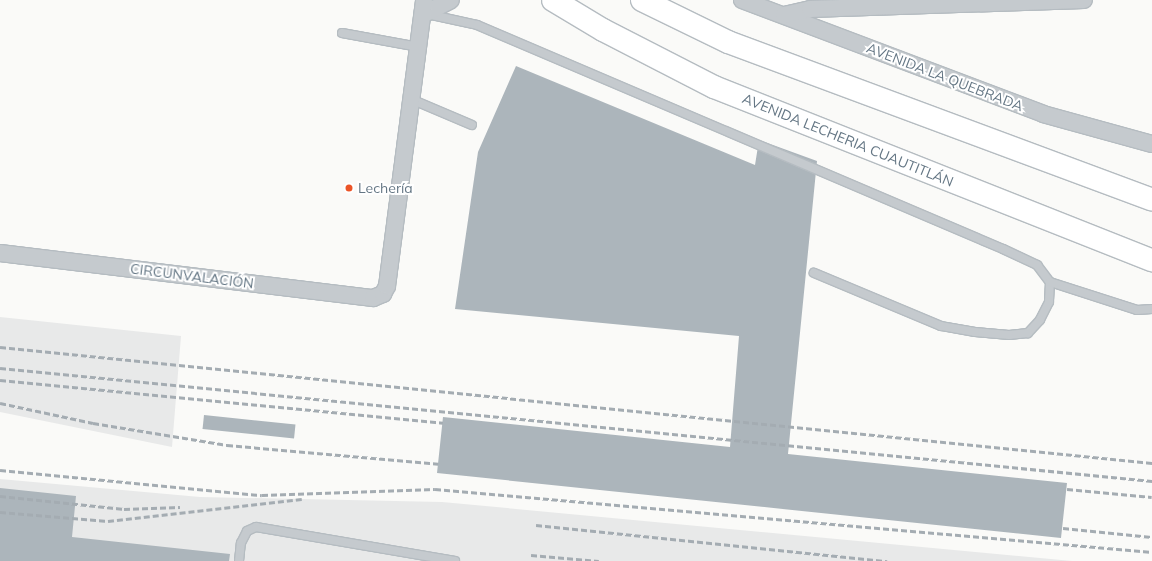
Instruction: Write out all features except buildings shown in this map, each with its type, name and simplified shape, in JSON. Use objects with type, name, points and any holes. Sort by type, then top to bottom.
[{"type":"main road","name":"AVENIDA LECHERIA CUAUTITLÁN","points":[[553,0],[603,30],[714,87],[1152,260]]},
{"type":"main road","points":[[642,0],[728,42],[1152,200]]},
{"type":"street","points":[[413,100],[424,7],[451,0]]},
{"type":"street","name":"AVENIDA LA QUEBRADA","points":[[742,0],[1043,114],[1152,144]]},
{"type":"street","points":[[784,15],[810,9],[1084,0]]},
{"type":"street","name":"CIRCUNVALACIÓN","points":[[0,253],[373,298],[383,294],[387,286],[413,100]]},
{"type":"lane","points":[[424,7],[477,25],[1003,249],[1036,265],[1050,282],[1137,310],[1152,309]]},
{"type":"lane","points":[[342,33],[419,47]]},
{"type":"lane","points":[[413,100],[472,125]]},
{"type":"lane","points":[[814,273],[941,326],[1009,335],[1028,334],[1040,320],[1049,302],[1050,282]]},
{"type":"lane","points":[[239,561],[241,543],[247,531],[256,527],[455,561]]},
{"type":"shaded area","points":[[0,317],[181,336],[172,447],[0,412]]},
{"type":"shaded area","points":[[0,479],[200,497],[442,502],[1072,561],[0,561]]},
{"type":"railway","points":[[0,347],[1152,463]]},
{"type":"railway","points":[[0,368],[1152,481]]},
{"type":"railway","points":[[0,380],[443,423]]},
{"type":"railway","points":[[0,403],[93,423],[227,445],[438,464]]},
{"type":"railway","points":[[0,470],[262,495],[435,489],[1152,552]]},
{"type":"railway","points":[[1067,489],[1152,497]]},
{"type":"railway","points":[[0,496],[124,509],[180,507]]},
{"type":"railway","points":[[0,512],[108,521],[302,499]]},
{"type":"railway","points":[[536,525],[887,561]]},
{"type":"railway","points":[[1063,528],[1152,537]]},
{"type":"railway","points":[[531,555],[599,561]]},
{"type":"place","name":"Lechería","points":[[349,188]]}]
